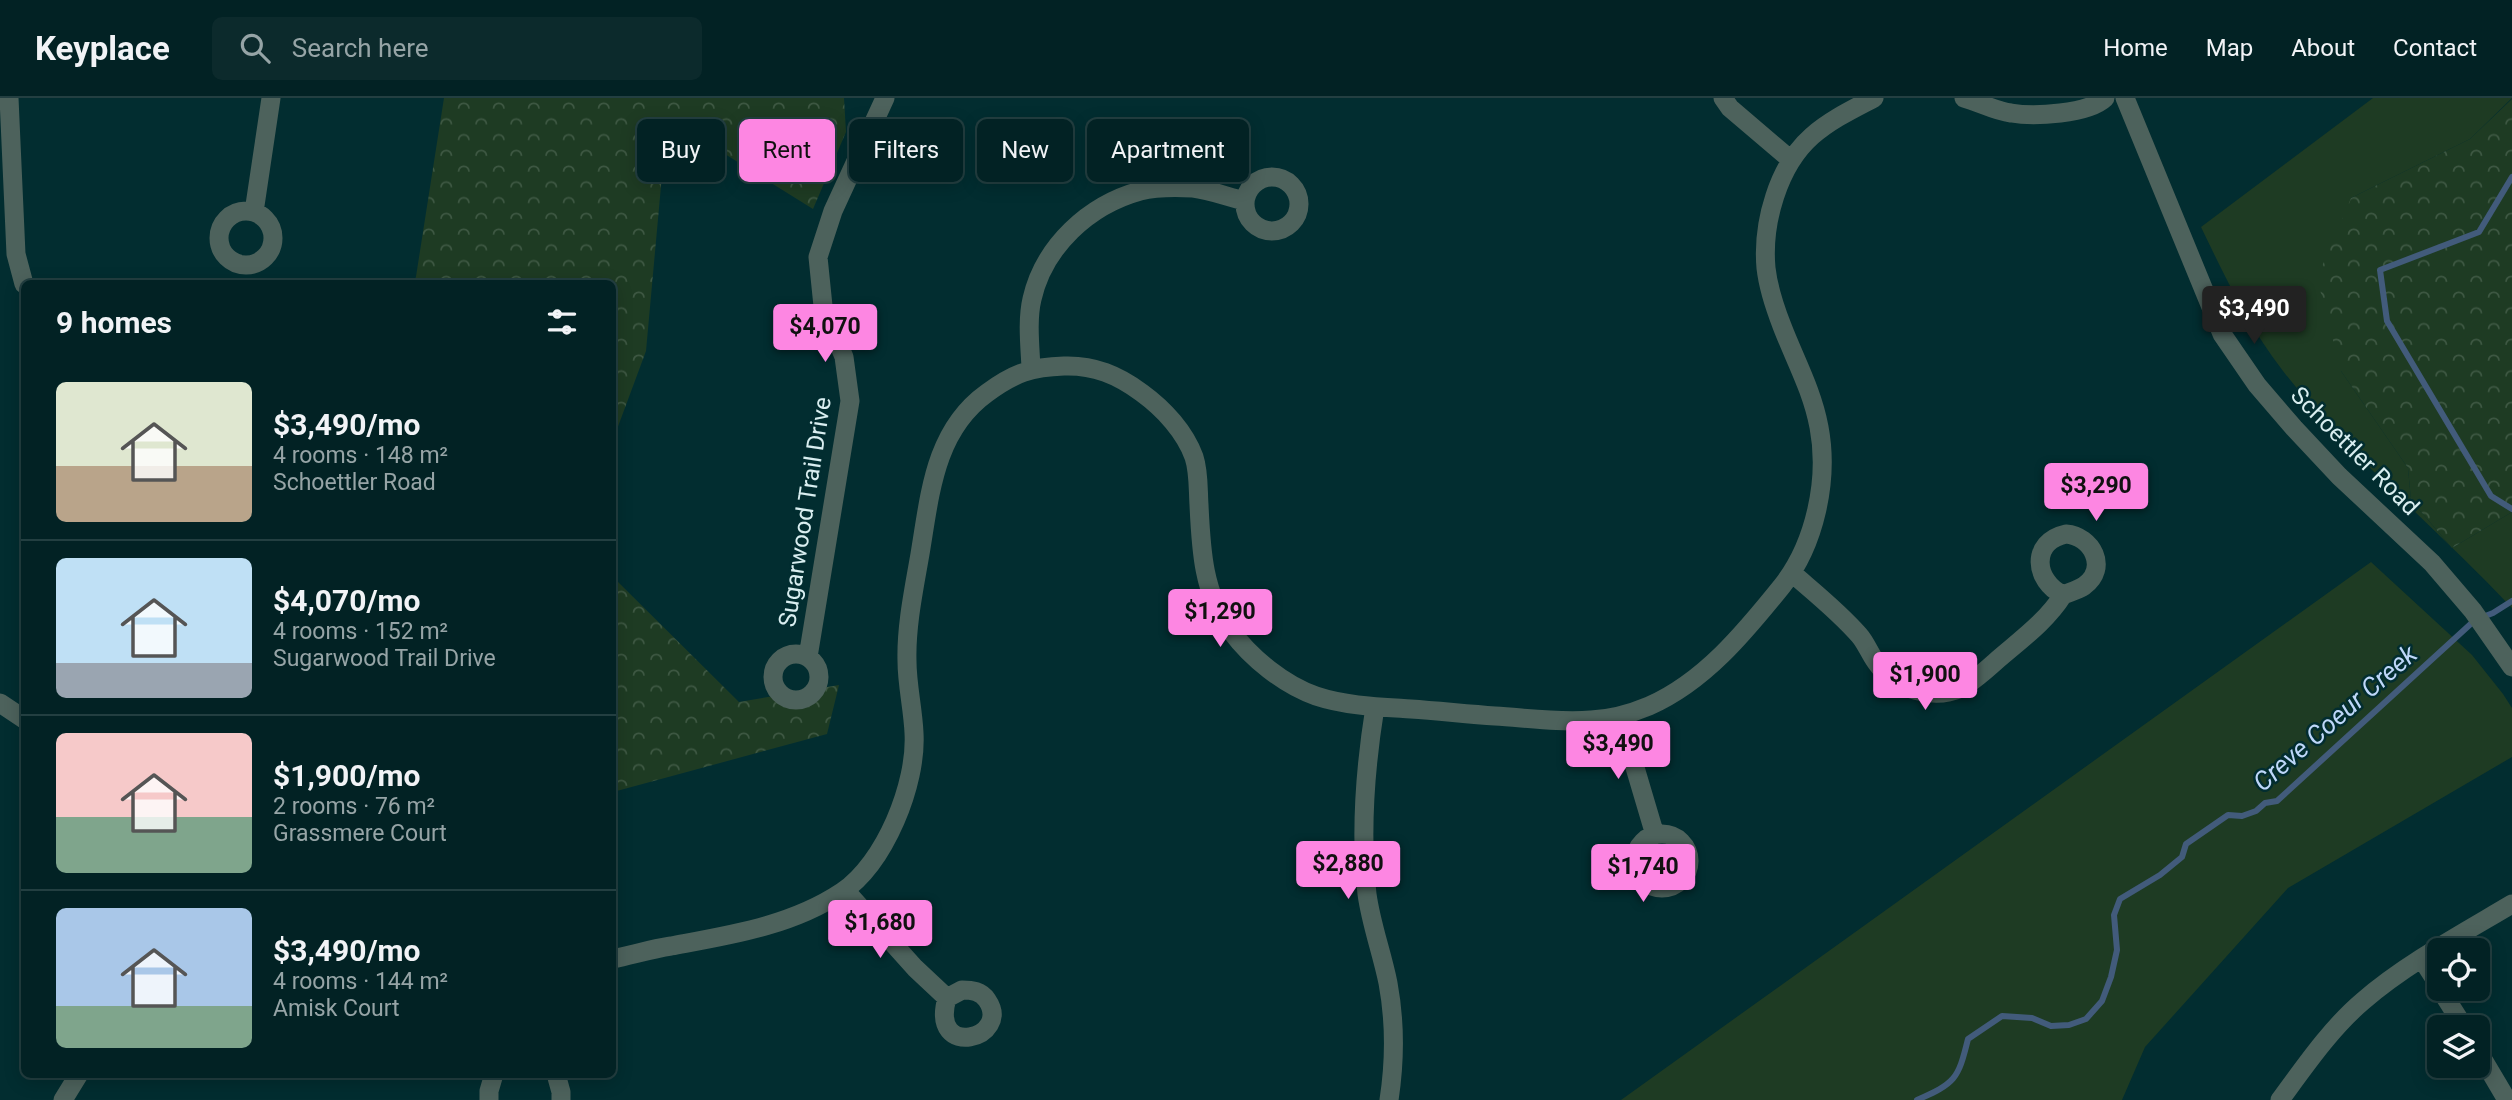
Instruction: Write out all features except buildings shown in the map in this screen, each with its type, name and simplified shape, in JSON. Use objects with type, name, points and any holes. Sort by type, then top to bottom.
[{"type":"street","points":[[9,98],[16,254],[23,280]]},
{"type":"street","points":[[254,212],[271,98]]},
{"type":"street","name":"Sugarwood Trail Drive","points":[[808,657],[850,401],[844,357],[823,306],[818,257],[833,211],[885,98]]},
{"type":"street","points":[[1723,98],[1730,108],[1791,160]]},
{"type":"street","points":[[616,958],[773,925],[845,890],[866,869],[887,838],[900,810],[912,770],[915,739],[907,660],[910,614],[932,484],[943,448],[967,408],[999,384],[1031,368],[1094,368],[1119,377],[1160,407],[1182,434],[1196,461],[1202,554],[1208,588],[1229,629],[1261,663],[1315,695],[1375,707],[1584,721],[1620,717],[1654,704],[1702,674],[1762,611],[1792,573],[1810,536],[1821,478],[1820,431],[1808,383],[1780,322],[1766,267],[1768,224],[1791,160],[1812,136],[1848,111],[1874,98]]},
{"type":"street","points":[[1964,98],[2010,113],[2063,113],[2099,104],[2105,98]]},
{"type":"street","name":"Schoettler Road","points":[[2124,98],[2222,334],[2257,385],[2294,428],[2339,476],[2432,563],[2473,611],[2512,667]]},
{"type":"street","points":[[1031,368],[1031,300],[1042,270],[1056,247],[1074,226],[1100,206],[1141,191],[1196,188],[1245,201]]},
{"type":"street","points":[[1792,573],[1837,611],[1861,637],[1880,667],[1899,684],[1922,692],[1942,694],[1962,687],[1983,672],[2044,620],[2063,595]]},
{"type":"street","points":[[0,703],[21,717]]},
{"type":"street","points":[[1375,707],[1363,803],[1367,894],[1388,980],[1393,1014],[1389,1100]]},
{"type":"street","points":[[1620,717],[1654,835]]},
{"type":"street","points":[[845,890],[915,968],[947,998]]},
{"type":"street","points":[[2280,1100],[2320,1047],[2362,1001],[2422,959],[2512,904]]},
{"type":"street","points":[[2422,959],[2427,967]]},
{"type":"street","points":[[2490,1071],[2507,1100]]},
{"type":"street","points":[[63,1100],[77,1078]]},
{"type":"street","points":[[489,1100],[493,1078]]},
{"type":"street","points":[[557,1078],[561,1100]]},
{"type":"green space","points":[[444,98],[844,98],[846,132],[835,158],[835,119],[739,119],[739,163],[725,154],[725,119],[637,119],[637,182],[661,182],[646,351],[616,432],[616,280],[415,280]]},
{"type":"green space","points":[[2373,98],[2512,98],[2470,139],[2351,198],[2341,371],[2408,468],[2411,500],[2450,545],[2336,433],[2283,371],[2248,319],[2201,227]]},
{"type":"green space","points":[[2512,99],[2512,512],[2452,548],[2411,500],[2408,468],[2341,371],[2317,278],[2351,198],[2470,139]]},
{"type":"green space","points":[[770,182],[825,182],[813,209]]},
{"type":"green space","points":[[2512,512],[2512,608],[2483,578],[2452,548]]},
{"type":"green space","points":[[2371,562],[2472,655],[2503,694],[2512,708],[2512,757],[2288,888],[2145,1047],[2122,1100],[1621,1100]]},
{"type":"green space","points":[[616,580],[739,702],[839,685],[827,734],[616,791]]},
{"type":"waterway","name":"Creve Coeur Creek","points":[[2512,177],[2479,232],[2380,270],[2387,321],[2491,496],[2512,509]]},
{"type":"waterway","name":"Creve Coeur Creek","points":[[1917,1100],[1947,1084],[1957,1072],[1968,1039],[2002,1016],[2032,1018],[2051,1026],[2069,1025],[2086,1019],[2102,1001],[2111,977],[2117,950],[2114,915],[2120,899],[2160,875],[2182,857],[2186,844],[2228,815],[2242,816],[2256,811],[2265,803],[2277,801],[2475,620],[2512,601]]}]
